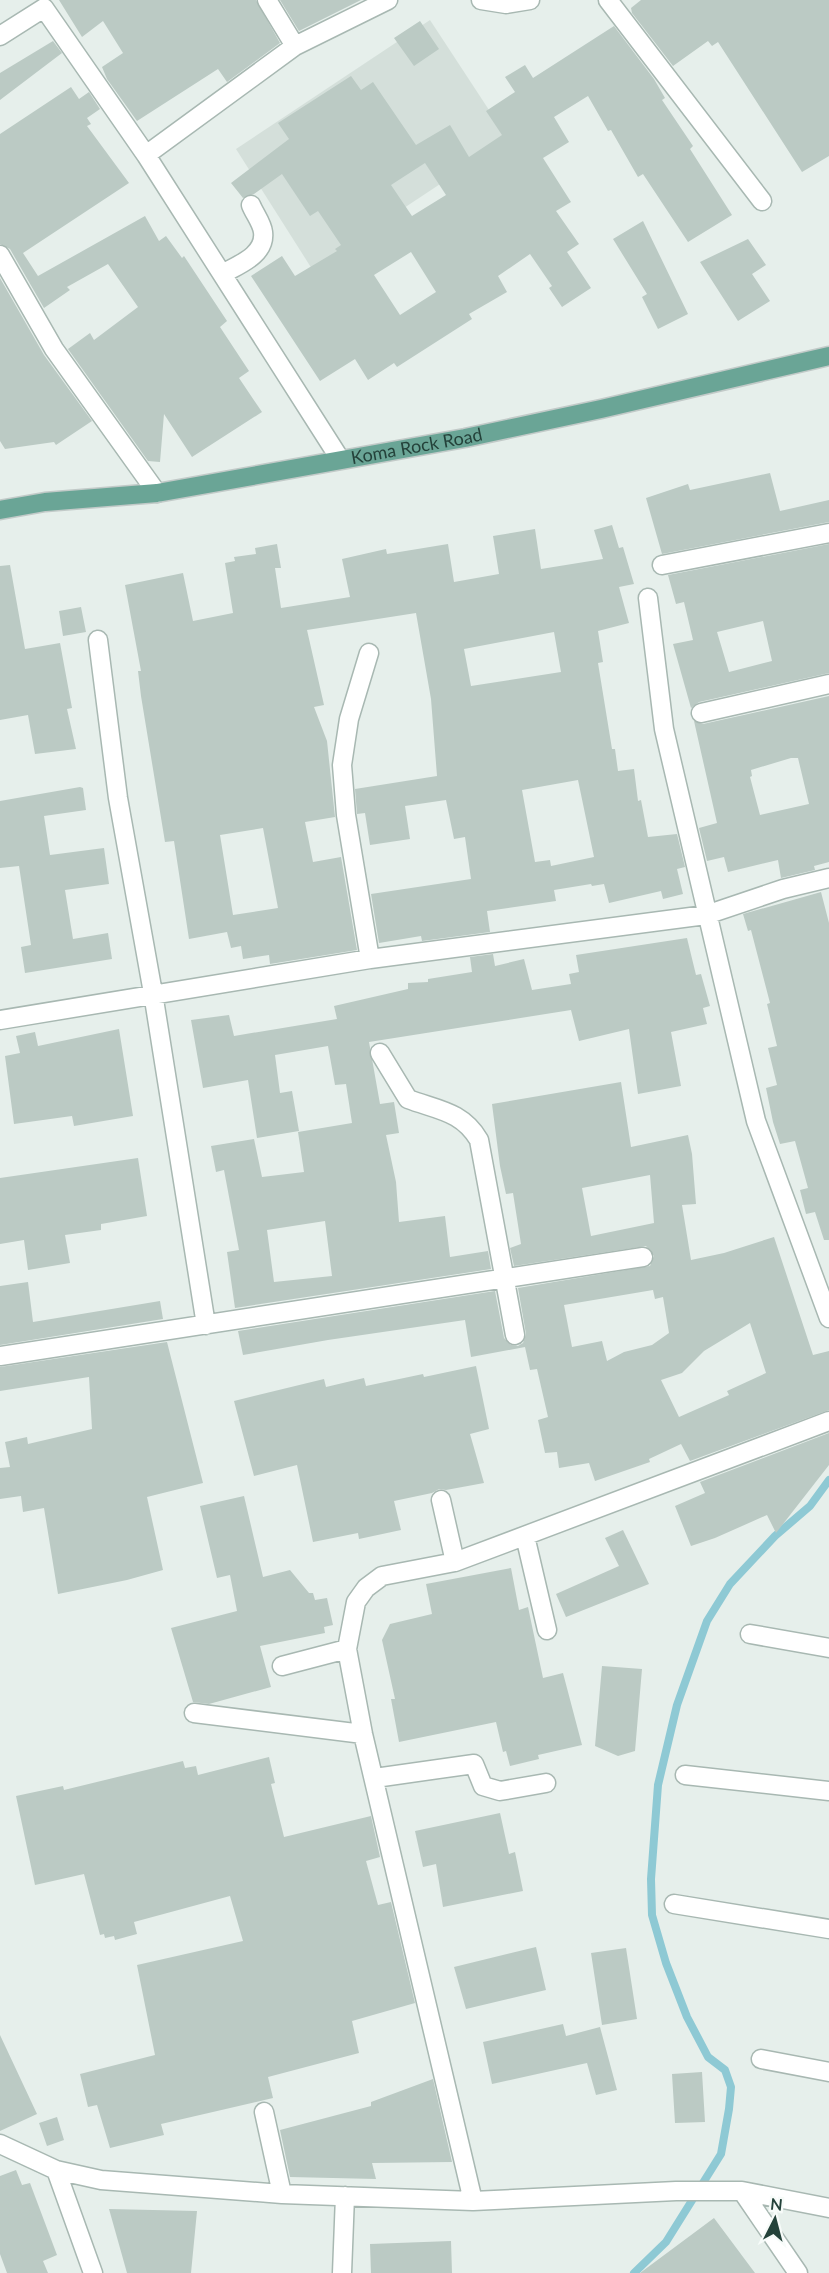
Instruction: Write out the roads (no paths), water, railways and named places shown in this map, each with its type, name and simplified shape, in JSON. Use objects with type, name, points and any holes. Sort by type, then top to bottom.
[{"type":"main road","name":"Koma Rock Road","points":[[0,510],[45,502],[157,494],[601,409],[829,356]]},
{"type":"street","points":[[267,0],[296,46]]},
{"type":"street","points":[[146,155],[296,46],[388,0]]},
{"type":"street","points":[[482,0],[506,4],[530,0]]},
{"type":"street","points":[[608,0],[762,201]]},
{"type":"street","points":[[0,36],[41,4],[146,155],[340,459]]},
{"type":"street","points":[[222,274],[251,258],[260,246],[263,231],[251,205]]},
{"type":"street","points":[[0,255],[54,350],[157,494]]},
{"type":"street","points":[[662,566],[829,533]]},
{"type":"street","points":[[648,598],[664,729],[756,1121],[829,1318]]},
{"type":"street","points":[[98,640],[118,798],[153,993],[206,1325]]},
{"type":"street","points":[[369,653],[349,720],[342,765],[346,815],[370,959]]},
{"type":"street","points":[[701,713],[829,684]]},
{"type":"street","points":[[0,1020],[370,959],[706,915],[783,889],[829,878]]},
{"type":"street","points":[[380,1053],[408,1099],[448,1111],[471,1127],[479,1140],[515,1335]]},
{"type":"street","points":[[0,1356],[643,1257]]},
{"type":"street","points":[[473,2201],[363,1734],[347,1650],[356,1602],[366,1588],[382,1576],[455,1563],[829,1421]]},
{"type":"street","points":[[441,1500],[455,1563]]},
{"type":"street","points":[[525,1536],[547,1630]]},
{"type":"street","points":[[750,1634],[829,1648]]},
{"type":"street","points":[[282,1666],[347,1650]]},
{"type":"street","points":[[194,1713],[363,1734]]},
{"type":"street","points":[[375,1778],[474,1764],[483,1786],[500,1791],[546,1783]]},
{"type":"street","points":[[685,1775],[829,1791]]},
{"type":"street","points":[[674,1904],[829,1929]]},
{"type":"street","points":[[761,2059],[829,2072]]},
{"type":"street","points":[[264,2112],[282,2194]]},
{"type":"street","points":[[0,2144],[56,2170],[101,2180],[282,2194],[473,2201],[698,2190],[742,2191],[829,2208]]},
{"type":"street","points":[[56,2170],[93,2273]]},
{"type":"street","points":[[742,2191],[798,2273]]},
{"type":"street","points":[[342,2273],[345,2196]]},
{"type":"waterway","points":[[634,2273],[666,2242],[721,2154],[731,2087],[725,2070],[708,2057],[687,2017],[666,1963],[652,1915],[651,1879],[658,1785],[677,1705],[707,1621],[730,1584],[775,1536],[810,1506],[829,1480]]}]
